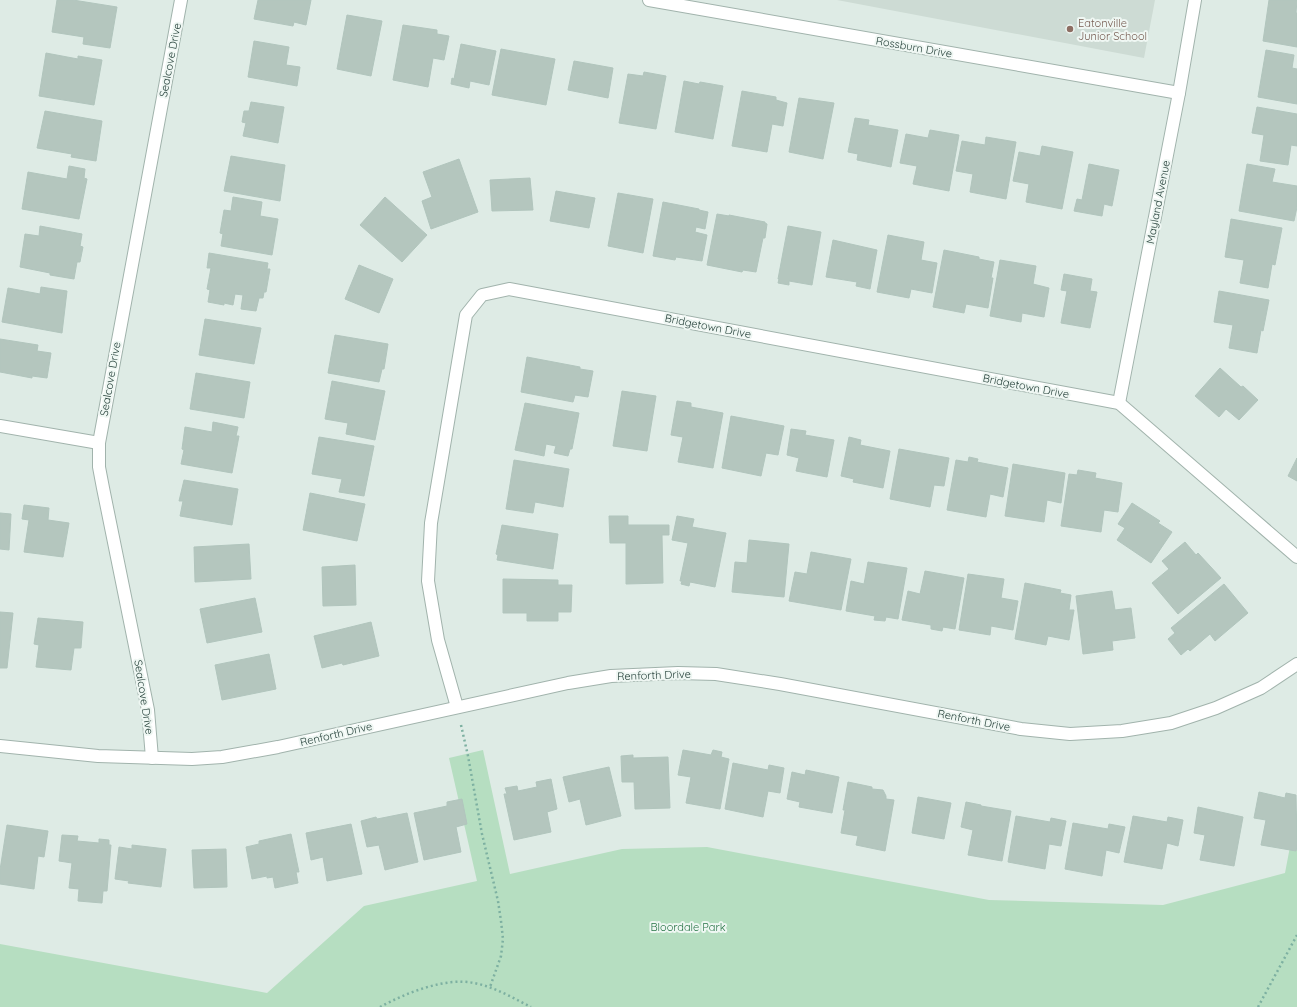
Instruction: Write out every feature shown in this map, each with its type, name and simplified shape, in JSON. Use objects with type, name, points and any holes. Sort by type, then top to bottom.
[{"type":"street","name":"Sealcove Drive","points":[[152,758],[148,710],[99,467],[99,443],[181,0]]},
{"type":"street","name":"Rossburn Drive","points":[[649,0],[1179,93]]},
{"type":"street","name":"Mayland Avenue","points":[[1119,403],[1179,93],[1195,0]]},
{"type":"street","name":"Bridgetown Drive","points":[[457,707],[438,640],[428,581],[431,523],[466,315],[482,295],[508,289],[1119,403]]},
{"type":"street","points":[[1119,403],[1297,557]]},
{"type":"street","points":[[0,426],[99,443]]},
{"type":"street","name":"Renforth Drive","points":[[0,746],[98,756],[192,759],[222,758],[568,683],[611,676],[678,673],[716,674],[787,685],[1021,729],[1070,734],[1122,731],[1171,723],[1216,708],[1261,688],[1297,664]]},
{"type":"path","points":[[457,707],[501,921],[503,939],[501,956],[490,987]]},
{"type":"path","points":[[1258,1007],[1297,935]]},
{"type":"path","points":[[380,1007],[421,989],[445,982],[473,982],[490,987],[531,1007]]},
{"type":"shaded area","name":"Eatonville Junior School","points":[[837,0],[1155,0],[1144,58]]},
{"type":"green space","name":"Bloordale Park","points":[[483,750],[510,874],[622,849],[707,847],[989,900],[1163,905],[1285,873],[1297,810],[1297,1007],[0,1007],[0,944],[267,993],[364,906],[477,881],[449,758]]},
{"type":"building","points":[[57,0],[73,0],[117,7],[110,48],[83,44],[84,37],[52,32]]},
{"type":"building","points":[[258,0],[311,0],[306,25],[294,22],[293,26],[254,19]]},
{"type":"building","points":[[1269,0],[1297,0],[1297,47],[1263,41]]},
{"type":"building","points":[[347,15],[382,21],[371,76],[337,69]]},
{"type":"building","points":[[403,25],[437,30],[437,34],[449,36],[444,60],[433,58],[428,87],[393,80]]},
{"type":"building","points":[[254,41],[289,47],[286,65],[300,67],[297,86],[248,77]]},
{"type":"building","points":[[461,44],[496,51],[489,85],[470,81],[469,88],[451,84],[452,78],[454,79]]},
{"type":"building","points":[[501,49],[555,59],[546,105],[492,95]]},
{"type":"building","points":[[1266,50],[1294,55],[1292,68],[1297,69],[1297,104],[1258,97]]},
{"type":"building","points":[[46,53],[78,59],[78,56],[102,60],[94,105],[39,96]]},
{"type":"building","points":[[574,61],[613,68],[608,98],[568,90]]},
{"type":"building","points":[[644,72],[666,76],[656,129],[619,123],[628,74],[643,76]]},
{"type":"building","points":[[684,81],[723,86],[713,139],[675,132]]},
{"type":"building","points":[[742,91],[776,97],[776,100],[787,103],[783,126],[772,124],[767,152],[732,146]]},
{"type":"building","points":[[799,98],[834,103],[823,159],[789,152]]},
{"type":"building","points":[[251,102],[284,107],[278,143],[243,136],[246,123],[242,122],[244,111],[249,111]]},
{"type":"building","points":[[1257,107],[1297,114],[1297,146],[1291,145],[1288,165],[1260,161],[1264,135],[1252,133]]},
{"type":"building","points":[[45,111],[102,121],[96,161],[71,157],[72,154],[37,148]]},
{"type":"building","points":[[855,118],[869,120],[868,125],[898,130],[891,167],[857,160],[858,154],[848,152]]},
{"type":"building","points":[[930,130],[959,135],[949,191],[913,184],[917,166],[900,163],[906,134],[928,138]]},
{"type":"building","points":[[986,137],[1016,142],[1006,199],[970,192],[973,174],[956,171],[962,141],[985,145]]},
{"type":"building","points":[[1042,146],[1073,152],[1062,209],[1026,202],[1029,184],[1013,181],[1019,152],[1040,156]]},
{"type":"building","points":[[231,156],[285,165],[280,201],[224,191]]},
{"type":"building","points":[[459,159],[478,212],[431,229],[422,201],[432,197],[423,172]]},
{"type":"building","points":[[1089,164],[1119,170],[1112,206],[1104,204],[1102,216],[1074,211],[1077,199],[1082,200]]},
{"type":"building","points":[[1247,164],[1275,169],[1272,182],[1297,186],[1297,207],[1294,221],[1239,211]]},
{"type":"building","points":[[69,166],[85,169],[84,178],[87,179],[79,219],[22,209],[28,172],[67,179]]},
{"type":"building","points":[[530,178],[533,210],[492,211],[490,180]]},
{"type":"building","points":[[556,191],[595,198],[589,228],[550,221]]},
{"type":"building","points":[[618,193],[653,199],[643,253],[608,246]]},
{"type":"building","points":[[233,197],[262,202],[260,216],[278,219],[272,255],[221,246],[223,234],[220,233],[224,210],[231,211]]},
{"type":"building","points":[[385,197],[427,235],[402,262],[360,225]]},
{"type":"building","points":[[663,202],[708,212],[705,229],[696,227],[695,232],[707,235],[702,261],[676,257],[675,260],[653,256]]},
{"type":"building","points":[[717,214],[765,222],[767,224],[756,272],[743,270],[742,272],[707,265]]},
{"type":"building","points":[[1231,219],[1282,228],[1275,265],[1272,264],[1268,288],[1240,283],[1244,260],[1225,257]]},
{"type":"building","points":[[40,226],[82,234],[80,246],[83,247],[80,262],[77,262],[74,279],[50,275],[50,273],[20,267],[25,234],[39,236]]},
{"type":"building","points":[[788,226],[821,232],[812,285],[789,281],[789,285],[778,283]]},
{"type":"building","points":[[888,235],[924,242],[921,260],[937,263],[932,293],[911,289],[909,298],[877,292]]},
{"type":"building","points":[[833,240],[877,250],[870,289],[856,286],[857,282],[826,277]]},
{"type":"building","points":[[944,250],[979,257],[979,259],[994,262],[988,308],[966,304],[964,313],[933,307]]},
{"type":"building","points":[[209,253],[268,263],[267,269],[270,269],[266,292],[264,292],[263,298],[259,298],[256,311],[241,309],[243,295],[235,294],[233,305],[208,302],[210,290],[207,289],[211,268],[207,268]]},
{"type":"building","points":[[1000,260],[1036,266],[1033,284],[1049,288],[1044,317],[1022,313],[1021,322],[990,316]]},
{"type":"building","points":[[359,265],[393,279],[379,313],[345,299]]},
{"type":"building","points":[[1064,274],[1092,279],[1090,291],[1097,292],[1090,328],[1061,323],[1067,291],[1061,290]]},
{"type":"building","points":[[41,287],[67,291],[62,333],[2,322],[8,288],[40,294]]},
{"type":"building","points":[[1219,291],[1269,300],[1257,353],[1229,348],[1233,325],[1214,322]]},
{"type":"building","points":[[205,319],[261,328],[254,364],[199,355]]},
{"type":"building","points":[[335,335],[388,344],[384,369],[382,369],[379,382],[328,373]]},
{"type":"building","points":[[0,339],[38,345],[37,351],[51,353],[47,378],[32,376],[32,378],[0,372]]},
{"type":"building","points":[[527,357],[580,367],[580,369],[593,371],[588,397],[575,395],[573,402],[521,392]]},
{"type":"building","points":[[1220,368],[1258,400],[1239,420],[1226,409],[1219,417],[1195,396]]},
{"type":"building","points":[[196,373],[250,382],[244,418],[190,409]]},
{"type":"building","points":[[332,381],[385,391],[375,440],[346,434],[348,423],[325,419]]},
{"type":"building","points":[[622,391],[656,396],[647,451],[613,446]]},
{"type":"building","points":[[677,401],[691,403],[691,407],[723,413],[713,468],[678,462],[683,437],[671,435]]},
{"type":"building","points":[[525,403],[579,413],[572,449],[570,449],[568,456],[554,453],[556,446],[546,444],[544,456],[515,450]]},
{"type":"building","points":[[731,416],[784,426],[778,455],[766,453],[761,476],[722,468]]},
{"type":"building","points":[[213,422],[238,427],[236,436],[239,436],[232,473],[181,464],[184,450],[182,449],[185,427],[212,432]]},
{"type":"building","points":[[791,429],[806,431],[805,435],[834,440],[827,477],[796,471],[799,458],[787,455]]},
{"type":"building","points":[[319,437],[374,446],[364,496],[339,492],[342,479],[312,474]]},
{"type":"building","points":[[849,437],[861,440],[860,445],[890,451],[883,488],[853,482],[854,479],[841,476]]},
{"type":"building","points":[[899,449],[949,458],[944,486],[934,485],[930,507],[890,499]]},
{"type":"building","points":[[969,457],[978,459],[977,462],[1008,468],[1003,497],[990,494],[986,517],[947,510],[956,460],[968,462]]},
{"type":"building","points":[[1297,458],[1297,481],[1288,476]]},
{"type":"building","points":[[514,460],[569,469],[563,507],[535,502],[533,513],[506,509]]},
{"type":"building","points":[[1013,464],[1065,473],[1061,503],[1047,500],[1044,522],[1005,516]]},
{"type":"building","points":[[1078,470],[1096,473],[1095,478],[1122,483],[1118,512],[1104,510],[1101,532],[1061,526],[1069,474],[1077,475]]},
{"type":"building","points":[[184,480],[238,489],[232,525],[180,516],[183,501],[179,501]]},
{"type":"building","points":[[310,493],[365,504],[357,541],[303,530]]},
{"type":"building","points":[[1132,503],[1160,521],[1158,523],[1172,532],[1151,563],[1117,540],[1125,528],[1118,524]]},
{"type":"building","points":[[24,505],[49,508],[48,520],[69,523],[63,557],[24,552],[29,520],[22,519]]},
{"type":"building","points":[[0,513],[11,514],[9,550],[0,549]]},
{"type":"building","points":[[609,516],[628,516],[628,525],[669,525],[669,535],[662,535],[663,583],[626,584],[626,543],[610,543]]},
{"type":"building","points":[[677,516],[694,519],[692,527],[726,533],[715,587],[690,582],[689,586],[681,584],[682,581],[680,581],[688,543],[672,540]]},
{"type":"building","points":[[502,525],[558,534],[553,569],[497,560],[498,555],[496,554]]},
{"type":"building","points":[[749,540],[789,544],[784,597],[732,592],[735,562],[747,563]]},
{"type":"building","points":[[1185,542],[1196,555],[1198,553],[1221,578],[1178,614],[1152,583],[1169,569],[1162,561]]},
{"type":"building","points":[[249,544],[251,579],[195,582],[194,547]]},
{"type":"building","points":[[811,552],[851,559],[841,610],[789,601],[795,572],[807,574]]},
{"type":"building","points":[[868,562],[907,568],[898,619],[886,617],[885,621],[874,620],[875,616],[846,611],[851,581],[864,584]]},
{"type":"building","points":[[355,565],[356,605],[323,606],[322,567]]},
{"type":"building","points":[[925,571],[964,578],[955,629],[943,627],[942,631],[931,629],[931,625],[902,620],[908,591],[920,594]]},
{"type":"building","points":[[968,574],[1004,579],[1001,598],[1018,601],[1013,630],[991,626],[990,635],[959,630]]},
{"type":"building","points":[[503,579],[558,580],[558,585],[572,585],[571,612],[558,612],[558,621],[527,621],[527,613],[503,613]]},
{"type":"building","points":[[1025,583],[1061,590],[1060,593],[1071,595],[1069,610],[1074,610],[1069,640],[1048,636],[1046,645],[1015,639]]},
{"type":"building","points":[[1224,584],[1248,613],[1215,641],[1210,634],[1190,651],[1188,649],[1181,655],[1168,639],[1175,633],[1171,628]]},
{"type":"building","points":[[1112,591],[1115,610],[1131,608],[1135,638],[1112,641],[1113,650],[1083,654],[1076,596]]},
{"type":"building","points":[[255,598],[262,632],[207,643],[200,609]]},
{"type":"building","points":[[0,612],[13,613],[7,668],[0,668]]},
{"type":"building","points":[[38,618],[83,622],[81,648],[74,648],[71,670],[36,667],[39,645],[34,644]]},
{"type":"building","points":[[371,622],[379,656],[343,665],[342,663],[322,668],[314,636]]},
{"type":"building","points":[[269,654],[276,689],[222,700],[215,665]]},
{"type":"building","points":[[683,750],[711,755],[713,750],[722,752],[721,757],[729,759],[720,809],[686,803],[691,777],[678,775]]},
{"type":"building","points":[[633,755],[633,758],[668,757],[670,808],[635,809],[634,782],[622,782],[621,756]]},
{"type":"building","points":[[733,763],[768,770],[769,765],[784,768],[780,793],[768,791],[763,817],[725,809]]},
{"type":"building","points":[[609,767],[621,816],[586,825],[580,799],[569,802],[563,777]]},
{"type":"building","points":[[806,770],[839,777],[832,813],[799,807],[800,802],[787,799],[792,772],[805,775]]},
{"type":"building","points":[[551,779],[557,809],[547,812],[551,832],[514,840],[504,794],[507,794],[505,788],[517,786],[518,791],[537,787],[536,782]]},
{"type":"building","points":[[848,782],[872,787],[872,789],[883,790],[886,799],[894,800],[885,851],[856,845],[858,836],[841,833]]},
{"type":"building","points":[[1259,792],[1285,798],[1286,793],[1296,795],[1296,851],[1261,845],[1266,820],[1254,818]]},
{"type":"building","points":[[918,797],[951,803],[944,839],[912,833]]},
{"type":"building","points":[[462,799],[467,824],[456,827],[461,852],[424,860],[414,813],[447,806],[447,802]]},
{"type":"building","points":[[966,802],[1011,811],[1002,861],[968,855],[973,830],[961,827]]},
{"type":"building","points":[[1198,807],[1243,817],[1234,866],[1200,860],[1205,835],[1194,833]]},
{"type":"building","points":[[407,813],[418,862],[385,870],[379,845],[367,847],[361,821],[376,817],[377,819]]},
{"type":"building","points":[[1016,816],[1050,822],[1051,818],[1066,821],[1061,846],[1049,844],[1045,869],[1008,862]]},
{"type":"building","points":[[1133,816],[1167,822],[1168,817],[1183,820],[1178,846],[1167,843],[1162,869],[1124,862]]},
{"type":"building","points":[[1073,823],[1108,829],[1109,824],[1125,827],[1119,853],[1106,850],[1102,876],[1065,869]]},
{"type":"building","points":[[351,824],[362,874],[327,881],[323,857],[311,860],[306,833]]},
{"type":"building","points":[[7,825],[48,831],[44,857],[38,856],[34,889],[0,884],[0,870]]},
{"type":"building","points":[[291,834],[299,872],[296,872],[298,883],[275,888],[273,877],[267,878],[267,876],[252,879],[246,847],[259,844],[259,841]]},
{"type":"building","points":[[62,835],[78,836],[77,841],[99,843],[99,839],[109,840],[109,845],[111,845],[107,891],[103,891],[102,903],[78,901],[79,889],[69,888],[72,863],[59,861]]},
{"type":"building","points":[[132,845],[166,849],[161,887],[128,883],[129,881],[115,879],[119,847],[132,849]]},
{"type":"building","points":[[226,849],[227,887],[194,888],[192,850]]},
{"type":"place","name":"Eatonville Junior School","points":[[1070,29]]}]
